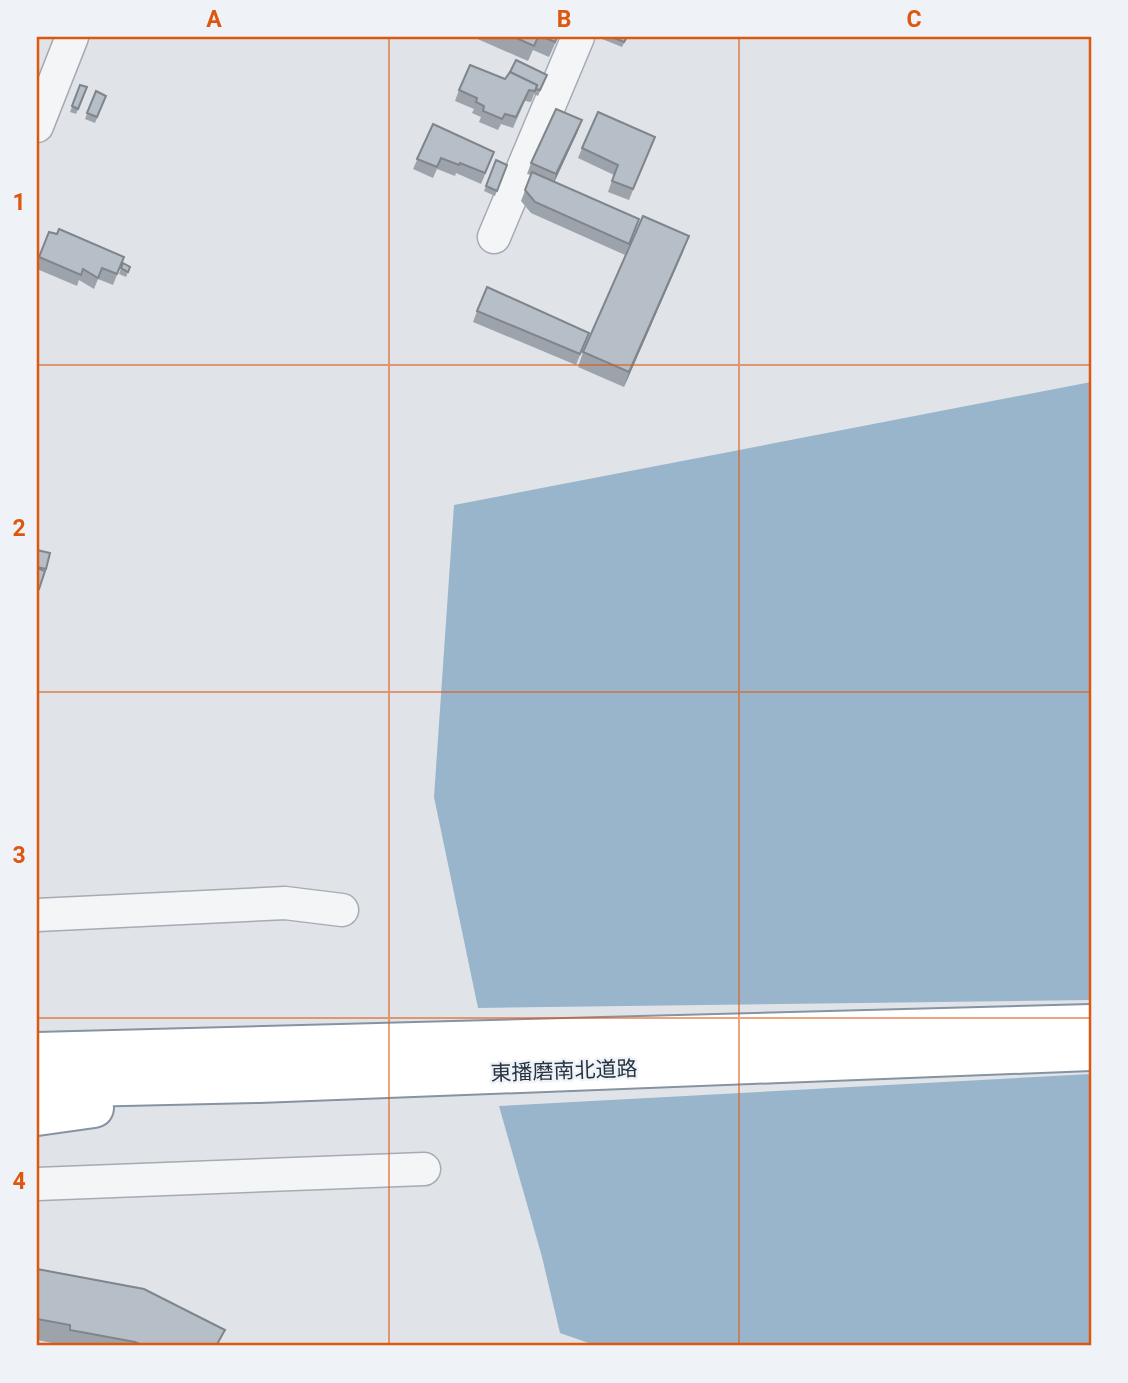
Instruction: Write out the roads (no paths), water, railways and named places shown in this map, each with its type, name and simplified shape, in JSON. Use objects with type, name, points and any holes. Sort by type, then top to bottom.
[{"type":"highway","name":"東播磨南北道路","points":[[37,1052],[1091,1024]]},
{"type":"highway","points":[[37,1032],[251,1045]]},
{"type":"highway","name":"東播磨南北道路","points":[[37,1088],[259,1083],[1091,1051]]},
{"type":"highway","points":[[37,1116],[259,1083]]},
{"type":"street","points":[[37,126],[72,37]]},
{"type":"street","points":[[494,237],[578,37]]},
{"type":"street","points":[[37,915],[285,903],[311,892],[342,910]]},
{"type":"street","points":[[37,1184],[424,1169]]},
{"type":"water","points":[[1091,382],[1091,1000],[478,1008],[434,797],[454,505]]},
{"type":"water","points":[[1091,1074],[1091,1346],[597,1346],[560,1333],[542,1257],[499,1106]]}]
